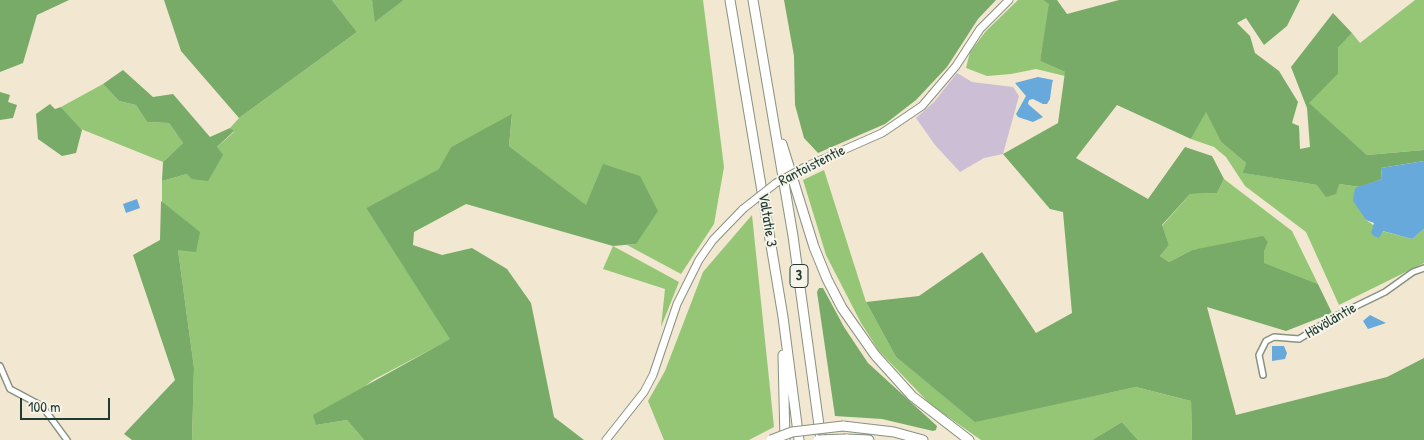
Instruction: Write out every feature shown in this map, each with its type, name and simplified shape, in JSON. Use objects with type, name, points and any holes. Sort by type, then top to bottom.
[{"type":"highway","name":"Valtatie 3","points":[[730,0],[783,318],[799,440]]},
{"type":"highway","name":"Valtatie 3","points":[[753,0],[773,113],[811,356],[820,440]]},
{"type":"highway","points":[[773,113],[814,247],[826,279],[842,308],[875,355],[895,377],[926,408],[968,440]]},
{"type":"highway","points":[[783,318],[785,440]]},
{"type":"highway","points":[[772,440],[792,432],[843,426],[894,432],[923,440]]},
{"type":"highway","points":[[820,440],[869,440]]},
{"type":"street","name":"Rantoistentie","points":[[606,440],[644,392],[653,375],[677,304],[699,260],[713,240],[742,209],[776,184],[805,167],[882,133],[922,106],[956,66],[980,29],[1009,0]]},
{"type":"street","name":"Hävöläntie","points":[[1262,375],[1259,355],[1266,341],[1274,337],[1299,339],[1338,315],[1385,292],[1413,272],[1424,268]]},
{"type":"street","points":[[0,366],[10,389],[42,406],[67,440]]},
{"type":"shaded area","points":[[957,73],[972,82],[1013,87],[1019,96],[1003,154],[984,158],[960,172],[935,145],[916,118],[934,102]]},
{"type":"green space","points":[[0,0],[69,0],[37,15],[23,63],[0,72]]},
{"type":"green space","points":[[164,0],[332,0],[357,32],[239,118],[181,51]]},
{"type":"green space","points":[[332,0],[372,0],[376,21],[404,0],[703,0],[724,167],[714,224],[681,274],[627,245],[636,244],[509,146],[512,115],[451,147],[440,169],[366,208],[451,339],[373,380],[316,425],[347,420],[364,440],[192,440],[194,368],[178,250],[162,201],[162,181],[187,174],[234,132],[230,128],[239,118],[357,32]]},
{"type":"green space","points":[[372,0],[404,0],[375,22]]},
{"type":"green space","points":[[784,0],[996,0],[978,19],[947,67],[916,100],[885,124],[818,153],[804,138],[795,105],[794,56]]},
{"type":"green space","points":[[1018,0],[1043,0],[1050,4],[1040,61],[1065,72],[1065,76],[1036,69],[987,76],[966,68],[970,52],[986,31]]},
{"type":"green space","points":[[1043,0],[1057,0],[1067,14],[1119,0],[1300,0],[1287,26],[1264,45],[1246,18],[1237,23],[1250,36],[1255,53],[1279,71],[1298,102],[1292,123],[1299,126],[1300,149],[1310,147],[1307,108],[1291,67],[1333,13],[1352,33],[1338,48],[1338,74],[1309,103],[1367,155],[1424,150],[1424,161],[1381,168],[1382,179],[1360,187],[1339,184],[1336,194],[1326,197],[1317,185],[1243,173],[1246,163],[1221,142],[1206,112],[1191,139],[1117,105],[1076,158],[1148,199],[1185,147],[1212,156],[1224,179],[1217,193],[1190,194],[1162,225],[1169,245],[1160,256],[1169,262],[1192,250],[1263,236],[1268,242],[1264,252],[1264,263],[1318,284],[1332,313],[1286,331],[1207,307],[1236,415],[1387,377],[1424,358],[1424,440],[1192,440],[1191,401],[1136,387],[975,422],[896,357],[866,302],[919,296],[982,252],[1036,333],[1072,313],[1063,212],[1050,209],[1003,154],[1058,123],[1065,72],[1040,61],[1049,4]]},
{"type":"green space","points":[[1415,0],[1424,0],[1424,150],[1367,155],[1308,103],[1338,74],[1338,48],[1352,33],[1360,43]]},
{"type":"green space","points":[[123,70],[153,97],[173,94],[210,137],[230,128],[234,131],[217,147],[223,155],[208,181],[192,179],[187,174],[162,181],[163,162],[183,143],[169,123],[147,122],[136,105],[119,101],[103,84]]},
{"type":"green space","points":[[103,84],[119,101],[136,105],[147,122],[169,123],[183,143],[163,162],[81,129],[61,107]]},
{"type":"green space","points":[[0,92],[10,95],[8,102],[17,105],[13,118],[0,120]]},
{"type":"green space","points":[[50,104],[55,109],[61,107],[82,130],[76,153],[62,156],[38,139],[36,114]]},
{"type":"green space","points":[[1206,111],[1221,142],[1246,163],[1244,173],[1317,185],[1339,184],[1360,187],[1357,205],[1366,220],[1382,231],[1412,239],[1424,229],[1424,263],[1339,305],[1306,232],[1245,186],[1226,157],[1214,147],[1191,139]]},
{"type":"green space","points":[[512,114],[509,146],[586,205],[603,164],[640,176],[658,211],[636,244],[613,246],[466,204],[414,232],[413,245],[442,255],[472,248],[507,269],[531,303],[554,417],[584,440],[364,440],[347,420],[316,425],[313,415],[450,339],[366,208],[439,169],[451,147]]},
{"type":"green space","points":[[824,170],[866,302],[896,357],[975,421],[1136,387],[1191,401],[1192,440],[1138,440],[1122,422],[1092,440],[981,440],[931,405],[879,351],[861,323],[826,255],[803,180]]},
{"type":"green space","points":[[1224,179],[1292,231],[1318,284],[1263,263],[1264,252],[1268,242],[1192,250],[1169,262],[1160,256],[1169,245],[1162,226],[1190,194],[1217,193]]},
{"type":"green space","points":[[161,201],[200,232],[196,252],[178,250],[194,368],[192,440],[132,440],[124,434],[175,380],[133,255],[160,240]]},
{"type":"green space","points":[[752,215],[774,427],[749,440],[664,440],[648,401],[665,371],[703,272]]},
{"type":"green space","points":[[613,246],[679,282],[661,327],[665,289],[603,269]]},
{"type":"green space","points":[[819,288],[823,288],[844,327],[868,363],[937,426],[936,430],[933,431],[882,419],[835,416],[817,292]]},
{"type":"green space","points":[[1122,422],[1138,440],[1092,440]]},
{"type":"water","points":[[1038,77],[1053,80],[1050,99],[1047,104],[1033,99],[1029,100],[1028,104],[1043,117],[1033,122],[1018,117],[1016,114],[1026,96],[1015,83]]},
{"type":"water","points":[[1424,161],[1424,229],[1412,239],[1383,231],[1379,238],[1374,236],[1371,233],[1374,223],[1366,220],[1353,201],[1355,188],[1382,179],[1381,168]]},
{"type":"water","points":[[137,199],[140,208],[126,213],[123,204]]},
{"type":"water","points":[[1370,315],[1386,323],[1368,329],[1363,321]]},
{"type":"water","points":[[1272,346],[1284,346],[1287,353],[1285,359],[1272,361]]}]
